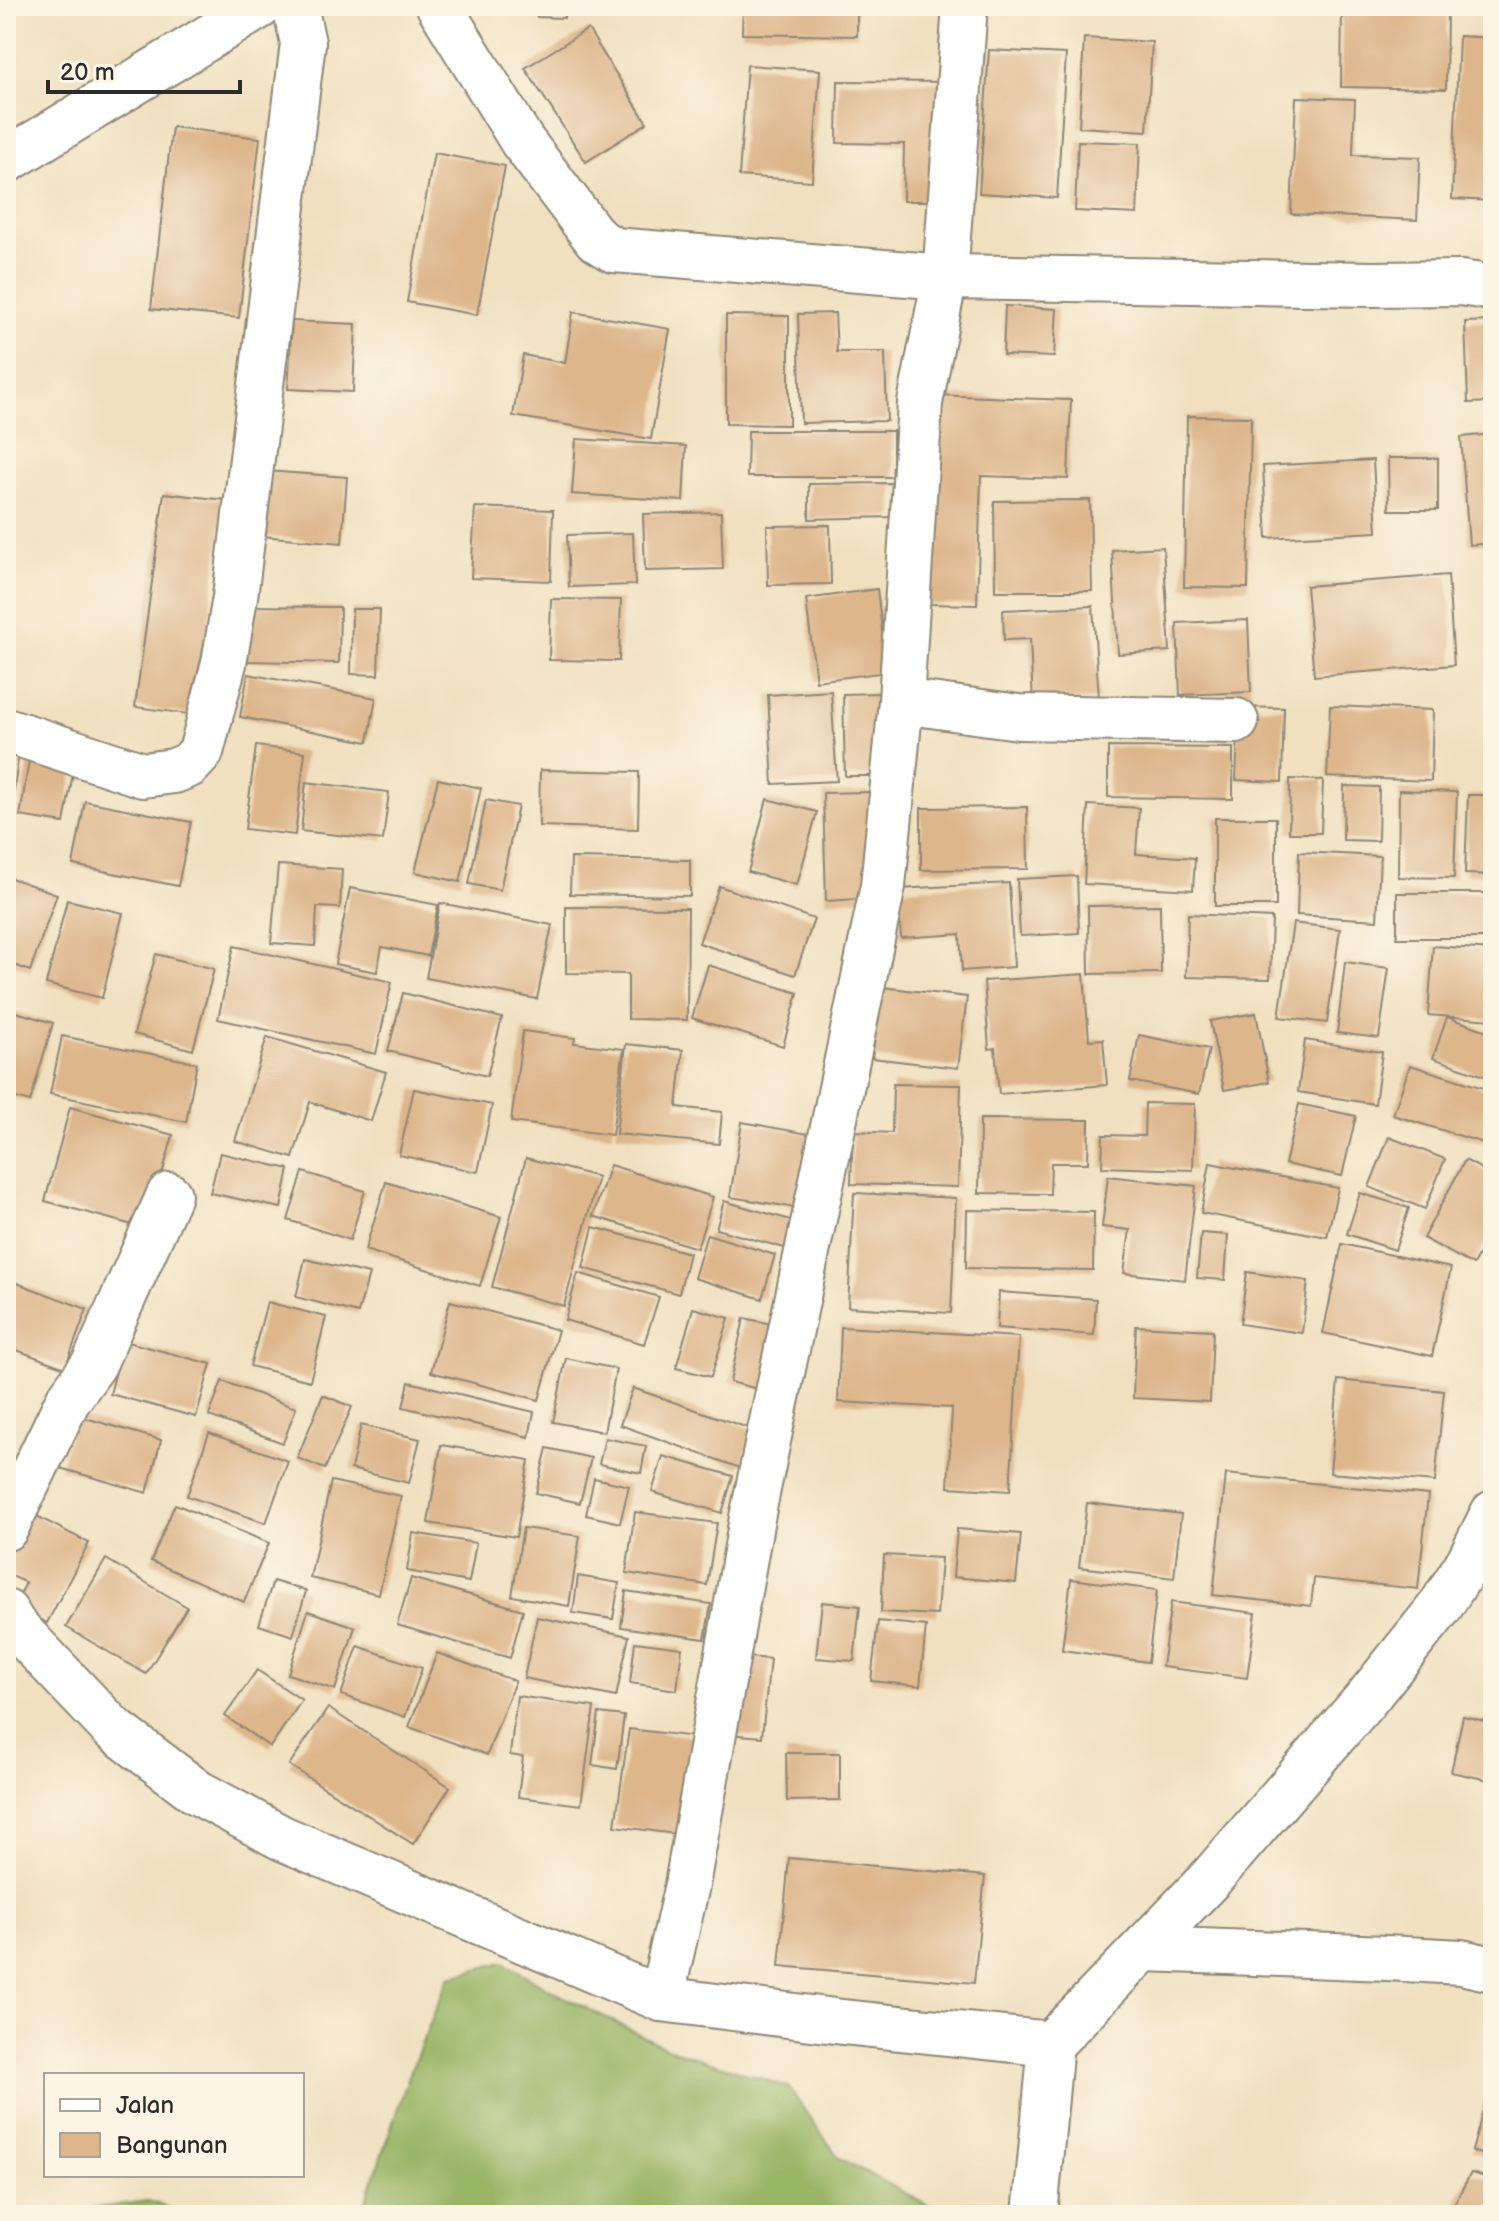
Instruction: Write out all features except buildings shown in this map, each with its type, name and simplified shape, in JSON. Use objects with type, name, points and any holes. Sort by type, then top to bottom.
[{"type":"street","points":[[6,161],[260,6]]},
{"type":"street","points":[[6,730],[143,775],[174,771],[189,765],[201,752],[224,663],[237,582],[303,43],[295,6]]},
{"type":"street","points":[[439,6],[522,141],[596,239],[614,250],[945,277],[1461,283],[1493,288]]},
{"type":"street","points":[[661,1999],[687,1885],[752,1518],[883,886],[901,701],[920,403],[945,277],[965,6]]},
{"type":"street","points":[[901,701],[1019,717],[1236,721]]},
{"type":"street","points":[[6,1528],[68,1400],[94,1364],[169,1195]]},
{"type":"street","points":[[1035,2215],[1051,2044],[1211,1878],[1395,1663],[1440,1607],[1469,1561],[1493,1513]]},
{"type":"street","points":[[6,1612],[14,1625],[111,1727],[197,1792],[282,1838],[661,1999],[1051,2044]]},
{"type":"street","points":[[1144,1949],[1416,1959],[1461,1962],[1493,1969]]},
{"type":"green space","points":[[503,1962],[552,1991],[667,2048],[788,2087],[839,2158],[946,2215],[361,2215],[411,2070],[449,1977]]},
{"type":"green space","points":[[148,2201],[188,2215],[72,2215],[80,2210]]}]
